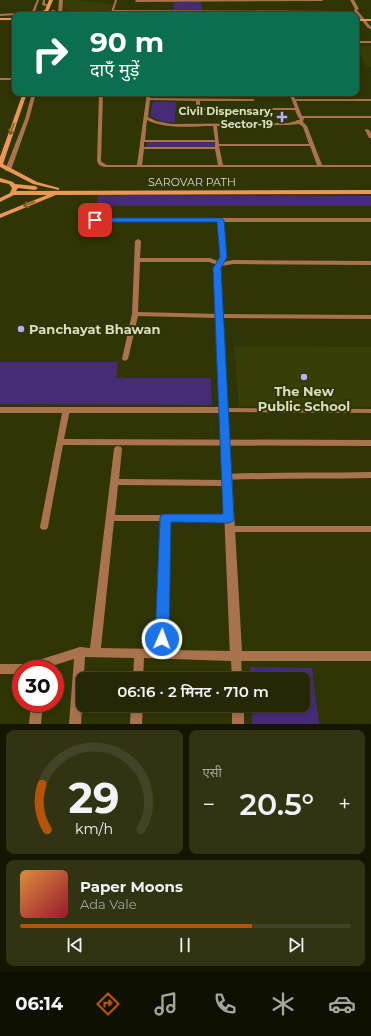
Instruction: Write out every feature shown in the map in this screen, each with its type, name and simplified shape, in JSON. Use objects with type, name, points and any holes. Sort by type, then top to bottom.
[{"type":"main road","points":[[51,0],[52,12]]},
{"type":"main road","points":[[43,12],[47,11],[55,0]]},
{"type":"main road","points":[[359,18],[371,19]]},
{"type":"main road","points":[[0,19],[12,19]]},
{"type":"main road","points":[[0,148],[18,96]]},
{"type":"main road","points":[[24,96],[0,165],[35,183],[58,191]]},
{"type":"main road","name":"SAROVAR PATH","points":[[0,180],[8,182],[14,186],[58,191]]},
{"type":"main road","points":[[0,200],[13,193],[14,186]]},
{"type":"main road","name":"SAROVAR PATH","points":[[13,193],[58,191],[371,190]]},
{"type":"main road","points":[[0,216],[58,191]]},
{"type":"street","points":[[43,4],[44,0]]},
{"type":"street","points":[[116,0],[112,11],[340,11]]},
{"type":"street","points":[[133,11],[136,0],[322,0],[328,11]]},
{"type":"street","points":[[266,0],[270,11]]},
{"type":"street","points":[[352,0],[371,28]]},
{"type":"street","points":[[33,12],[37,2],[52,5],[60,2]]},
{"type":"street","points":[[58,12],[60,2]]},
{"type":"street","points":[[356,12],[355,10],[357,9]]},
{"type":"street","points":[[0,15],[12,14]]},
{"type":"street","points":[[359,18],[365,19]]},
{"type":"street","points":[[359,42],[371,42]]},
{"type":"street","points":[[0,80],[12,80]]},
{"type":"street","points":[[8,170],[28,116],[33,96]]},
{"type":"street","points":[[101,96],[99,161],[106,166],[371,166]]},
{"type":"street","points":[[139,166],[148,96]]},
{"type":"street","points":[[252,96],[255,109]]},
{"type":"street","points":[[292,96],[300,119],[305,126],[320,166]]},
{"type":"street","points":[[148,99],[253,100]]},
{"type":"street","points":[[198,99],[198,109],[297,109]]},
{"type":"street","points":[[240,100],[242,109]]},
{"type":"street","points":[[294,100],[371,100]]},
{"type":"street","points":[[145,117],[154,122],[171,125]]},
{"type":"street","points":[[144,124],[285,124],[300,119],[316,117],[371,117]]},
{"type":"street","points":[[215,124],[221,166]]},
{"type":"street","points":[[367,130],[371,137]]},
{"type":"street","points":[[142,141],[217,145]]},
{"type":"street","points":[[141,148],[217,145],[311,145]]},
{"type":"street","points":[[95,220],[371,220]]},
{"type":"street","points":[[220,220],[223,257],[217,268],[218,316],[237,672]]},
{"type":"street","points":[[125,359],[135,314],[138,241]]},
{"type":"street","points":[[137,260],[210,260],[220,264],[233,262],[371,263]]},
{"type":"street","points":[[135,314],[371,317]]},
{"type":"street","points":[[0,410],[371,411]]},
{"type":"street","points":[[44,527],[66,410]]},
{"type":"street","points":[[60,442],[225,444],[371,443]]},
{"type":"street","points":[[95,652],[118,449]]},
{"type":"street","points":[[115,482],[227,480],[267,475],[371,476]]},
{"type":"street","points":[[110,518],[229,518]]},
{"type":"street","points":[[162,654],[165,518]]},
{"type":"street","points":[[229,528],[371,529]]},
{"type":"street","points":[[75,724],[80,652]]},
{"type":"street","points":[[56,660],[80,652],[236,656],[371,656]]},
{"type":"street","points":[[138,672],[139,654]]},
{"type":"street","points":[[0,669],[12,669]]},
{"type":"street","points":[[35,724],[36,712]]},
{"type":"street","points":[[136,724],[137,712]]},
{"type":"street","points":[[238,712],[238,724]]},
{"type":"shaded area","points":[[65,0],[112,4],[110,12],[69,12],[63,8]]},
{"type":"shaded area","points":[[174,2],[201,2],[202,10],[173,10]]},
{"type":"shaded area","points":[[359,46],[371,46],[371,67],[367,67],[359,52]]},
{"type":"shaded area","points":[[153,101],[176,102],[175,123],[163,122],[150,116]]},
{"type":"shaded area","points":[[147,142],[214,142],[215,147],[146,147]]},
{"type":"shaded area","points":[[98,195],[371,196],[371,206],[96,206]]},
{"type":"shaded area","name":"The New Public School","points":[[234,346],[371,347],[371,407],[239,406]]},
{"type":"shaded area","points":[[0,362],[118,362],[116,378],[211,378],[212,405],[0,404]]},
{"type":"shaded area","points":[[250,667],[312,668],[319,724],[252,724],[252,712],[310,712],[310,672],[250,672]]},
{"type":"place","name":"Civil Dispensary, Sector-19","points":[[282,117]]},
{"type":"place","name":"Panchayat Bhawan","points":[[21,329]]},
{"type":"place","name":"The New Public School","points":[[304,377]]},
{"type":"route","points":[[95,220],[220,220],[223,257],[217,268],[229,518],[165,518],[162,639]]}]
